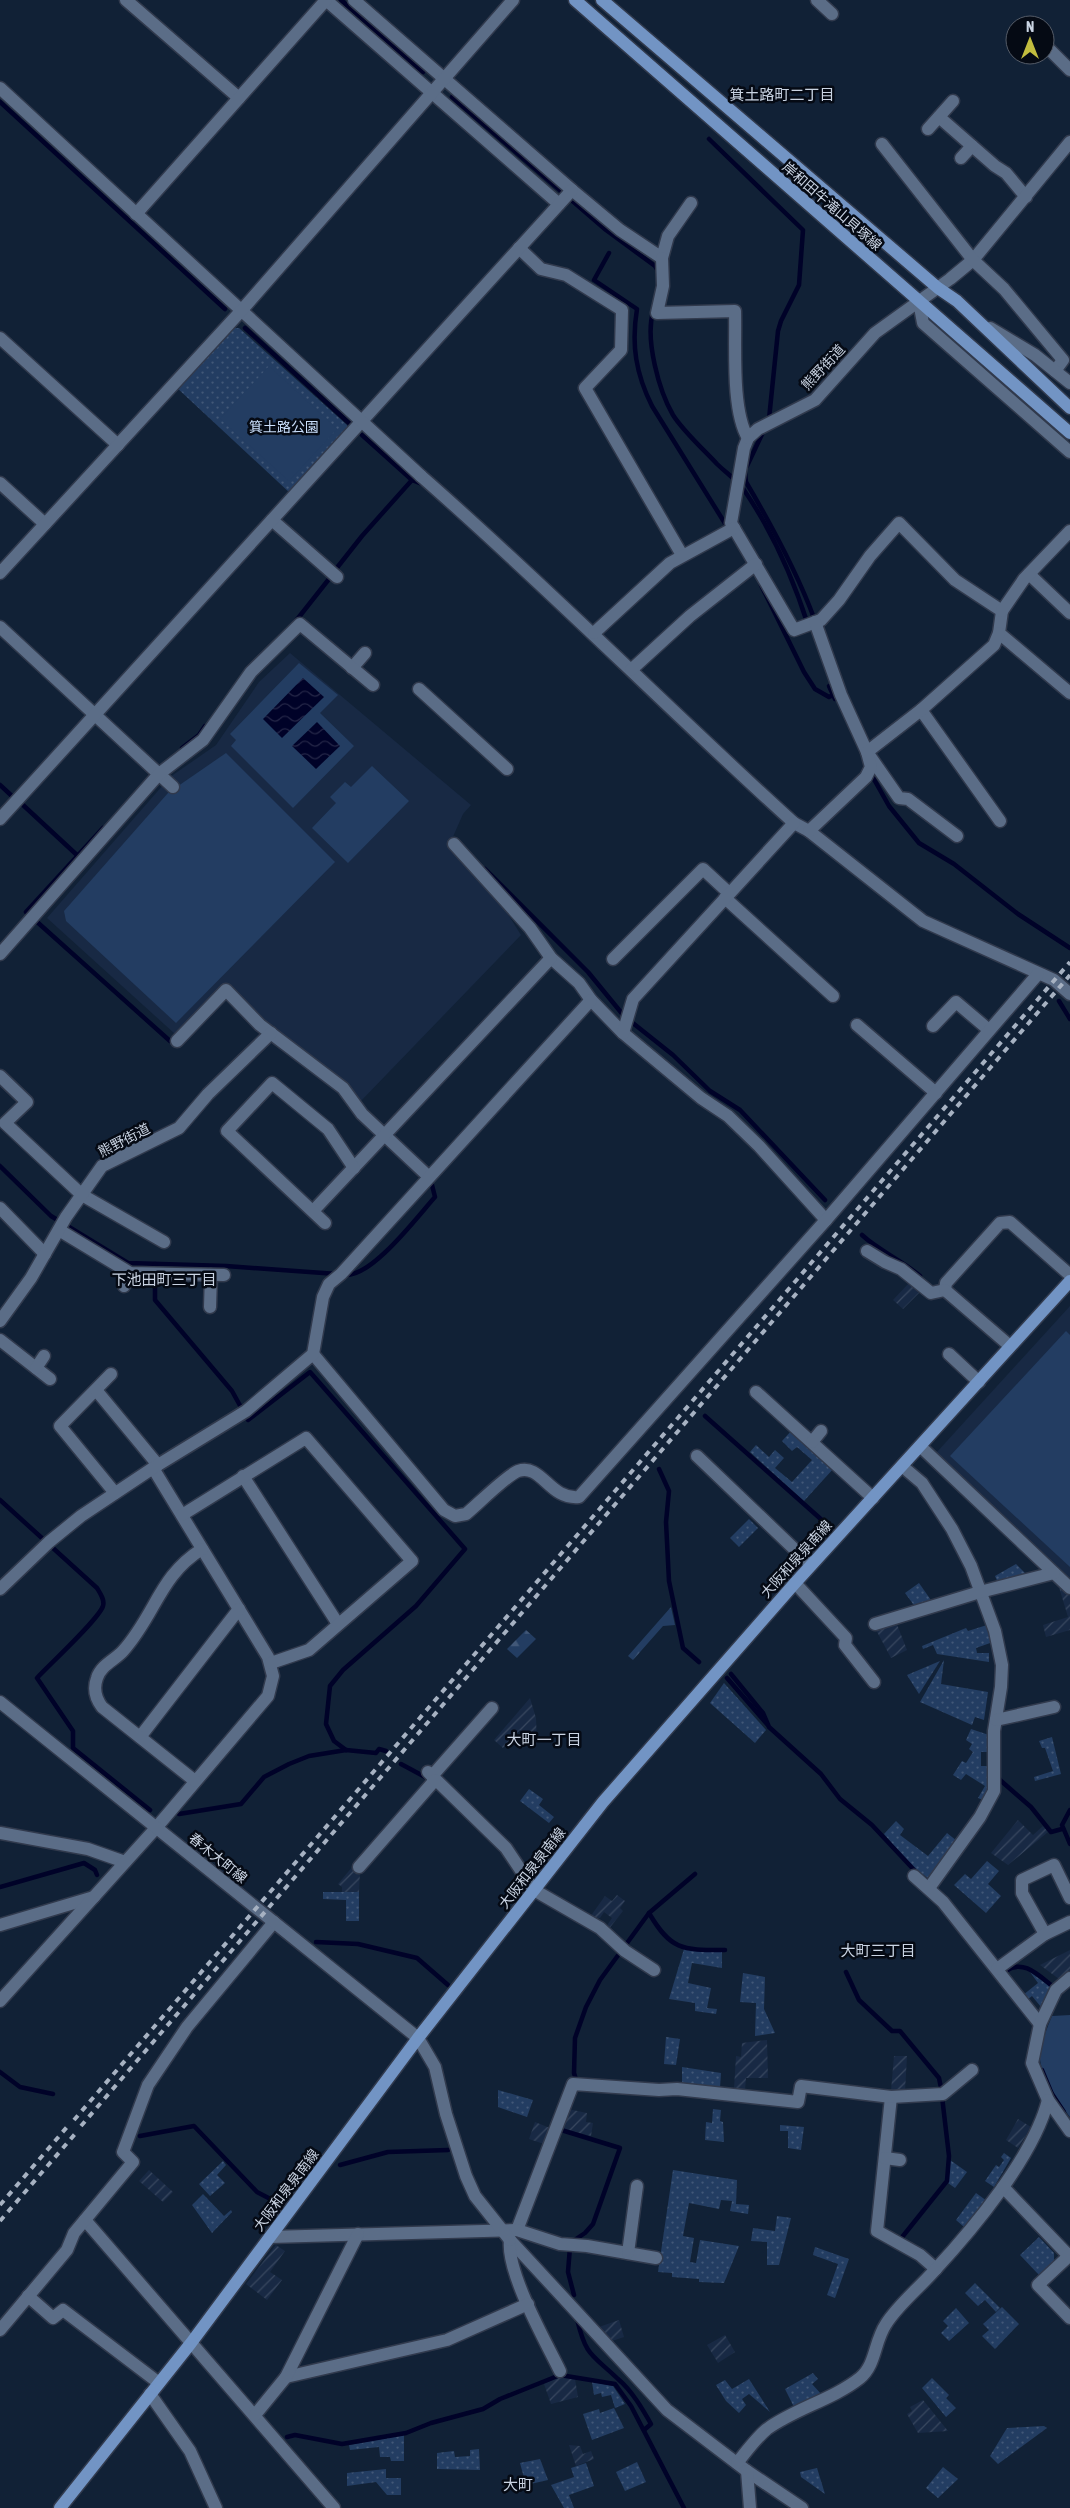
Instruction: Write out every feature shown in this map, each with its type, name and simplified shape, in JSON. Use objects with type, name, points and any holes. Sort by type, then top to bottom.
[{"type":"main road","name":"岸和田牛滝山貝塚線","points":[[575,0],[1070,433]]},
{"type":"main road","name":"岸和田牛滝山貝塚線","points":[[602,0],[938,288],[957,301],[1070,408]]},
{"type":"main road","name":"大阪和泉泉南線","points":[[60,2508],[191,2343],[418,2038],[603,1802],[795,1582],[1010,1346],[1068,1286]]},
{"type":"street","points":[[126,0],[239,98]]},
{"type":"street","points":[[136,214],[326,0],[431,92],[566,196],[662,258]]},
{"type":"street","points":[[354,0],[443,78],[566,196]]},
{"type":"street","points":[[0,573],[241,311],[513,0]]},
{"type":"street","points":[[817,0],[832,14]]},
{"type":"street","points":[[1055,55],[1070,70]]},
{"type":"street","points":[[0,88],[361,422],[491,537],[608,646],[708,744],[794,823],[809,831],[923,921],[1054,980],[1070,994]]},
{"type":"street","points":[[928,130],[953,101]]},
{"type":"street","points":[[939,117],[1006,173],[1026,197]]},
{"type":"street","name":"熊野街道","points":[[748,438],[758,430],[815,400],[875,333],[938,288],[973,260],[1070,142]]},
{"type":"street","points":[[882,144],[973,260],[1004,289],[1063,360],[1055,371]]},
{"type":"street","points":[[961,158],[972,146]]},
{"type":"street","points":[[0,819],[566,196]]},
{"type":"street","points":[[691,203],[668,236],[662,258],[663,286],[657,313],[735,311],[736,392],[743,430],[748,438],[744,448],[732,523],[794,630],[822,620],[839,600],[870,556],[899,523],[955,580],[1002,610]]},
{"type":"street","points":[[519,248],[540,269],[566,275],[622,310],[621,350],[585,388],[682,555]]},
{"type":"street","points":[[918,302],[923,323],[1070,452]]},
{"type":"street","points":[[981,323],[1034,355],[1070,383]]},
{"type":"street","points":[[0,338],[118,445]]},
{"type":"street","points":[[0,483],[45,524]]},
{"type":"street","points":[[272,520],[337,577]]},
{"type":"street","points":[[594,633],[670,562],[734,528]]},
{"type":"street","points":[[866,752],[921,710],[994,645],[999,633],[1002,610],[1029,574],[1070,532]]},
{"type":"street","points":[[631,670],[690,616],[756,564]]},
{"type":"street","points":[[1029,574],[1070,612]]},
{"type":"street","points":[[0,954],[160,774],[203,740],[251,672],[300,624],[373,685]]},
{"type":"street","points":[[810,624],[866,752],[898,798],[908,798],[956,836]]},
{"type":"street","points":[[0,627],[174,787]]},
{"type":"street","points":[[999,633],[1070,693]]},
{"type":"street","points":[[352,668],[365,653]]},
{"type":"street","points":[[418,689],[507,769]]},
{"type":"street","points":[[921,710],[1000,821]]},
{"type":"street","points":[[809,831],[868,772],[866,752]]},
{"type":"street","points":[[623,1033],[633,999],[794,823]]},
{"type":"street","points":[[454,844],[530,928],[551,958],[579,984],[591,1000],[623,1033],[700,1098],[728,1116],[759,1146],[826,1220]]},
{"type":"street","points":[[613,959],[703,869],[727,896],[833,996]]},
{"type":"street","points":[[314,1210],[551,958]]},
{"type":"street","points":[[313,1354],[444,1510],[455,1516],[466,1514],[517,1472],[529,1470],[539,1475],[562,1496],[579,1497],[826,1220],[1038,974]]},
{"type":"street","points":[[177,1041],[226,990],[270,1033],[343,1088],[362,1114],[428,1176]]},
{"type":"street","points":[[0,1589],[49,1542],[115,1493],[246,1411],[313,1354],[322,1297],[337,1277],[591,1000]]},
{"type":"street","points":[[933,1026],[956,1002],[989,1030]]},
{"type":"street","points":[[857,1025],[936,1093]]},
{"type":"street","name":"熊野街道","points":[[0,1321],[102,1166],[179,1128],[208,1094],[270,1033]]},
{"type":"street","points":[[0,1076],[26,1102],[6,1124],[82,1195],[164,1242]]},
{"type":"street","points":[[325,1222],[227,1131],[272,1082],[328,1129],[354,1168]]},
{"type":"street","points":[[0,1208],[45,1254]]},
{"type":"street","points":[[944,1290],[946,1283],[1000,1223],[1010,1222],[1070,1274]]},
{"type":"street","points":[[59,1230],[130,1273],[217,1275],[210,1307]]},
{"type":"street","points":[[867,1251],[901,1270],[930,1293],[944,1290]]},
{"type":"street","points":[[124,1286],[130,1273]]},
{"type":"street","points":[[944,1290],[1010,1346]]},
{"type":"street","points":[[0,1340],[50,1379]]},
{"type":"street","points":[[949,1354],[979,1382]]},
{"type":"street","points":[[36,1368],[44,1356]]},
{"type":"street","points":[[111,1374],[60,1426],[115,1493]]},
{"type":"street","points":[[0,2001],[156,1828],[268,1696],[273,1676],[271,1663],[182,1515],[156,1466],[96,1390]]},
{"type":"street","points":[[758,1399],[812,1442],[873,1498]]},
{"type":"street","points":[[812,1442],[821,1431]]},
{"type":"street","points":[[182,1515],[306,1438],[412,1561],[308,1650],[271,1663]]},
{"type":"street","points":[[920,1446],[1070,1588]]},
{"type":"street","points":[[697,1456],[811,1565]]},
{"type":"street","points":[[902,1466],[922,1483],[942,1513],[971,1566],[994,1631],[1002,1665],[996,1720],[994,1790],[980,1817],[930,1888]]},
{"type":"street","points":[[244,1476],[338,1624]]},
{"type":"street","points":[[195,1781],[102,1707],[96,1698],[97,1678],[102,1668],[122,1653],[138,1633],[169,1577],[186,1559],[202,1548]]},
{"type":"street","points":[[875,1624],[980,1592],[1054,1573]]},
{"type":"street","points":[[795,1582],[846,1638],[845,1645],[874,1682]]},
{"type":"street","points":[[140,1737],[239,1609]]},
{"type":"street","name":"春木大町線","points":[[0,1702],[418,2038]]},
{"type":"street","points":[[996,1720],[1054,1707]]},
{"type":"street","points":[[359,1867],[370,1845],[492,1708]]},
{"type":"street","points":[[432,1776],[506,1848],[534,1890],[603,1923],[625,1951],[650,1963]]},
{"type":"street","points":[[0,1833],[88,1849],[125,1862]]},
{"type":"street","points":[[1045,1934],[1022,1893],[1022,1880],[1054,1866],[1070,1898]]},
{"type":"street","points":[[914,1876],[930,1888],[1040,2024]]},
{"type":"street","points":[[0,1925],[94,1897]]},
{"type":"street","points":[[0,2330],[67,2250],[74,2233],[133,2162],[123,2152],[148,2085],[187,2027],[274,1922]]},
{"type":"street","points":[[997,1969],[1045,1934],[1070,1922]]},
{"type":"street","points":[[1070,1978],[1056,1990],[1040,2024],[1034,2042],[1032,2062],[1048,2100],[1070,2131]]},
{"type":"street","points":[[418,2038],[435,2067],[446,2114],[466,2176],[475,2196],[667,2410],[742,2467],[802,2508]]},
{"type":"street","points":[[560,2371],[528,2304],[508,2253],[509,2234],[573,2084],[659,2090],[677,2089],[798,2102],[801,2086],[891,2096],[944,2094],[972,2070]]},
{"type":"street","points":[[891,2096],[877,2231],[920,2256],[936,2269]]},
{"type":"street","points":[[750,2508],[742,2467],[767,2430],[860,2378],[873,2359],[876,2341],[886,2324],[936,2269],[1002,2187],[1044,2116],[1048,2100]]},
{"type":"street","points":[[885,2158],[900,2160]]},
{"type":"street","points":[[628,2253],[636,2186]]},
{"type":"street","points":[[1002,2187],[1069,2256],[1038,2284],[1070,2318]]},
{"type":"street","points":[[85,2220],[256,2415],[334,2508]]},
{"type":"street","points":[[256,2415],[286,2377],[358,2234]]},
{"type":"street","points":[[270,2236],[509,2234],[656,2258]]},
{"type":"street","points":[[28,2296],[53,2318],[64,2310],[159,2383]]},
{"type":"street","points":[[286,2377],[447,2340],[528,2304]]},
{"type":"street","points":[[150,2394],[190,2451],[216,2508]]},
{"type":"shaded area","points":[[290,653],[471,805],[463,814],[448,848],[506,911],[521,935],[360,1102],[262,1022],[225,983],[175,1034],[47,918],[170,777],[216,745],[259,682]]},
{"type":"shaded area","points":[[909,1283],[919,1293],[903,1309],[893,1300]]},
{"type":"shaded area","points":[[1070,1306],[1070,1578],[936,1453]]},
{"type":"shaded area","points":[[1058,1584],[1070,1596],[1070,1630],[1046,1637],[1043,1625],[1068,1617]]},
{"type":"shaded area","points":[[896,1622],[907,1650],[891,1658],[875,1628]]},
{"type":"shaded area","points":[[530,1698],[536,1718],[537,1745],[520,1730],[503,1748],[494,1740]]},
{"type":"shaded area","points":[[1018,1820],[1033,1835],[1043,1826],[1048,1832],[1008,1865],[991,1853]]},
{"type":"shaded area","points":[[353,1866],[360,1872],[359,1892],[342,1892],[342,1887],[338,1884]]},
{"type":"shaded area","points":[[617,1895],[625,1901],[620,1908],[623,1911],[608,1930],[608,1924],[612,1918],[604,1912],[600,1918],[593,1919],[590,1917],[605,1896],[612,1901]]},
{"type":"shaded area","points":[[1070,1950],[1070,1972],[1059,1979],[1040,1965]]},
{"type":"shaded area","points":[[767,2040],[768,2078],[746,2078],[745,2090],[734,2089],[736,2056],[741,2057],[742,2043]]},
{"type":"shaded area","points":[[894,2056],[907,2056],[905,2091],[891,2091]]},
{"type":"shaded area","points":[[568,2109],[587,2113],[586,2122],[593,2123],[591,2136],[560,2128]]},
{"type":"shaded area","points":[[1018,2119],[1031,2127],[1018,2148],[1006,2140]]},
{"type":"shaded area","points":[[535,2122],[550,2128],[544,2144],[529,2139]]},
{"type":"shaded area","points":[[149,2170],[173,2192],[163,2202],[139,2181]]},
{"type":"shaded area","points":[[276,2245],[285,2251],[270,2272],[282,2280],[267,2300],[246,2284]]},
{"type":"shaded area","points":[[619,2320],[624,2337],[612,2341],[599,2327]]},
{"type":"shaded area","points":[[725,2335],[735,2352],[718,2363],[707,2345]]},
{"type":"shaded area","points":[[560,2376],[575,2379],[578,2397],[551,2404],[544,2384]]},
{"type":"shaded area","points":[[923,2400],[948,2431],[918,2433],[907,2414],[912,2411],[910,2407]]},
{"type":"shaded area","points":[[569,2445],[580,2446],[583,2454],[591,2451],[594,2459],[576,2466]]},
{"type":"green space","name":"箕土路公園","points":[[231,328],[239,328],[347,425],[347,431],[291,494],[176,387]]},
{"type":"green space","points":[[269,366],[337,429],[289,481],[220,419]]},
{"type":"green space","points":[[299,663],[338,695],[320,713],[354,746],[293,808],[231,746],[236,740],[230,734]]},
{"type":"green space","points":[[226,753],[335,862],[176,1023],[66,921],[64,911],[168,793]]},
{"type":"green space","points":[[372,766],[409,801],[348,863],[312,828],[336,803],[330,797],[345,782],[351,787]]},
{"type":"green space","points":[[1066,1331],[1070,1335],[1070,1567],[950,1456]]},
{"type":"green space","points":[[792,1430],[834,1468],[804,1501],[750,1452],[756,1445],[769,1457],[775,1450],[784,1458],[775,1468],[792,1482],[812,1460],[797,1447],[792,1451],[782,1441]]},
{"type":"green space","points":[[749,1519],[758,1528],[739,1547],[730,1538]]},
{"type":"green space","points":[[1016,1564],[1028,1576],[998,1583],[995,1576]]},
{"type":"green space","points":[[919,1583],[933,1603],[916,1608],[905,1593]]},
{"type":"green space","points":[[671,1607],[675,1625],[663,1626],[633,1660],[628,1656]]},
{"type":"green space","points":[[987,1625],[993,1642],[976,1648],[977,1653],[989,1653],[989,1662],[937,1654],[933,1645],[923,1649],[922,1646],[966,1628],[968,1631]]},
{"type":"green space","points":[[526,1630],[536,1639],[517,1658],[507,1649]]},
{"type":"green space","points":[[944,1660],[941,1684],[988,1692],[984,1720],[975,1717],[972,1725],[920,1702]]},
{"type":"green space","points":[[940,1661],[919,1694],[907,1675]]},
{"type":"green space","points":[[724,1683],[766,1730],[755,1743],[710,1703]]},
{"type":"green space","points":[[971,1729],[989,1735],[989,1752],[981,1752],[981,1766],[989,1766],[989,1788],[983,1800],[978,1798],[985,1786],[966,1774],[961,1780],[953,1775],[962,1761],[966,1763],[973,1752],[969,1749],[972,1744],[966,1740]]},
{"type":"green space","points":[[1052,1737],[1061,1774],[1035,1781],[1034,1777],[1053,1771],[1045,1748],[1042,1748],[1039,1741]]},
{"type":"green space","points":[[529,1789],[543,1799],[539,1805],[554,1817],[549,1823],[520,1801]]},
{"type":"green space","points":[[896,1821],[904,1829],[900,1835],[928,1856],[947,1833],[957,1841],[928,1878],[911,1866],[884,1834]]},
{"type":"green space","points":[[987,1861],[999,1871],[988,1884],[1001,1896],[986,1913],[954,1885],[965,1874],[971,1879]]},
{"type":"green space","points":[[323,1892],[359,1892],[359,1921],[346,1921],[346,1900],[323,1899]]},
{"type":"green space","points":[[684,1949],[722,1952],[722,1968],[692,1963],[688,1983],[711,1988],[707,2008],[717,2009],[716,2014],[695,2011],[695,2003],[669,1999]]},
{"type":"green space","points":[[1030,1972],[1052,1988],[1041,2007],[1032,1996],[1027,2000],[1023,1995],[1038,1983]]},
{"type":"green space","points":[[743,1973],[765,1977],[764,2009],[775,2033],[755,2036],[756,2003],[740,2002]]},
{"type":"green space","points":[[1070,2015],[1070,2117],[1046,2078],[1040,2061],[1040,2054],[1043,2039],[1052,2016]]},
{"type":"green space","points":[[666,2037],[680,2039],[676,2065],[664,2064]]},
{"type":"green space","points":[[682,2067],[721,2073],[720,2088],[682,2084]]},
{"type":"green space","points":[[498,2090],[533,2100],[527,2117],[498,2107]]},
{"type":"green space","points":[[713,2109],[721,2110],[720,2121],[723,2122],[724,2142],[705,2140],[706,2122],[712,2123]]},
{"type":"green space","points":[[780,2125],[804,2127],[801,2150],[788,2148],[788,2131],[780,2131]]},
{"type":"green space","points":[[1004,2153],[1011,2158],[994,2187],[985,2181],[996,2165],[999,2167],[1004,2160],[1001,2157]]},
{"type":"green space","points":[[950,2160],[967,2172],[955,2188],[948,2183]]},
{"type":"green space","points":[[223,2161],[226,2165],[217,2175],[225,2183],[210,2196],[199,2184]]},
{"type":"green space","points":[[673,2170],[737,2180],[736,2204],[749,2205],[748,2214],[730,2211],[732,2201],[721,2200],[719,2209],[689,2203],[683,2236],[694,2238],[690,2262],[696,2263],[700,2240],[739,2246],[724,2283],[699,2282],[699,2279],[672,2277],[672,2273],[658,2272]]},
{"type":"green space","points":[[976,2193],[987,2201],[964,2227],[956,2220]]},
{"type":"green space","points":[[203,2194],[224,2216],[231,2210],[232,2212],[212,2233],[192,2205]]},
{"type":"green space","points":[[777,2216],[791,2218],[779,2265],[767,2265],[767,2242],[751,2241],[753,2228],[775,2231]]},
{"type":"green space","points":[[1039,2237],[1054,2253],[1054,2261],[1039,2275],[1020,2255]]},
{"type":"green space","points":[[815,2247],[849,2259],[835,2298],[827,2295],[838,2264],[813,2255]]},
{"type":"green space","points":[[975,2283],[1000,2308],[996,2312],[985,2300],[978,2306],[965,2293]]},
{"type":"green space","points":[[1002,2307],[1019,2324],[995,2349],[982,2336],[989,2330],[983,2324]]},
{"type":"green space","points":[[956,2308],[969,2323],[949,2341],[941,2333],[948,2326],[943,2321]]},
{"type":"green space","points":[[813,2373],[818,2379],[812,2384],[822,2395],[795,2409],[785,2389]]},
{"type":"green space","points":[[932,2378],[949,2395],[946,2398],[956,2408],[946,2417],[922,2388]]},
{"type":"green space","points":[[749,2379],[770,2412],[749,2394],[742,2399],[746,2405],[739,2413],[726,2401],[716,2385],[725,2380],[732,2389]]},
{"type":"green space","points":[[592,2382],[613,2386],[625,2404],[615,2408],[611,2395],[602,2397],[601,2393],[594,2395]]},
{"type":"green space","points":[[614,2408],[624,2428],[592,2440],[583,2414],[599,2409],[600,2413]]},
{"type":"green space","points":[[1044,2426],[1047,2428],[998,2464],[990,2456],[1007,2428]]},
{"type":"green space","points":[[404,2435],[404,2461],[391,2461],[390,2457],[380,2457],[379,2447],[350,2450],[349,2445]]},
{"type":"green space","points":[[479,2449],[480,2470],[437,2469],[437,2453],[454,2451],[455,2457],[470,2456],[470,2450]]},
{"type":"green space","points":[[540,2459],[548,2480],[526,2485],[520,2463]]},
{"type":"green space","points":[[637,2462],[646,2482],[625,2491],[616,2472]]},
{"type":"green space","points":[[586,2463],[594,2486],[569,2495],[574,2508],[564,2508],[551,2485],[574,2477],[571,2468]]},
{"type":"green space","points":[[943,2467],[958,2479],[938,2498],[926,2488]]},
{"type":"green space","points":[[817,2468],[825,2494],[801,2477],[800,2472]]},
{"type":"green space","points":[[386,2469],[386,2478],[401,2478],[401,2495],[387,2495],[376,2482],[347,2486],[347,2473]]},
{"type":"water","points":[[303,678],[324,697],[282,738],[263,719]]},
{"type":"water","points":[[317,722],[340,746],[316,769],[292,746]]},
{"type":"waterway","points":[[341,0],[423,72]]},
{"type":"waterway","points":[[452,97],[606,230],[655,266],[659,273]]},
{"type":"waterway","points":[[0,102],[225,309]]},
{"type":"waterway","points":[[709,139],[803,230],[799,285],[778,331],[769,419]]},
{"type":"waterway","points":[[609,253],[594,280],[637,309],[635,347],[642,382],[652,406],[726,525]]},
{"type":"waterway","points":[[653,312],[651,323],[652,351],[658,379],[668,405],[682,427],[744,490],[764,522],[781,555],[808,625]]},
{"type":"waterway","points":[[245,328],[349,423]]},
{"type":"waterway","points":[[747,466],[763,432]]},
{"type":"waterway","points":[[362,435],[412,480],[422,484]]},
{"type":"waterway","points":[[745,473],[746,482],[783,548],[814,618]]},
{"type":"waterway","points":[[336,569],[362,536],[412,480]]},
{"type":"waterway","points":[[295,622],[329,579]]},
{"type":"waterway","points":[[761,585],[804,672],[815,689],[829,697],[833,695]]},
{"type":"waterway","points":[[829,686],[835,699]]},
{"type":"waterway","points":[[182,748],[199,735],[205,726]]},
{"type":"waterway","points":[[871,774],[889,806],[919,843],[954,864],[1018,914],[1070,948]]},
{"type":"waterway","points":[[0,785],[13,797]]},
{"type":"waterway","points":[[23,805],[78,856]]},
{"type":"waterway","points":[[103,828],[26,912],[170,1041],[175,1036]]},
{"type":"waterway","points":[[485,869],[588,972],[624,1016],[673,1055],[710,1091],[740,1110],[825,1200]]},
{"type":"waterway","points":[[1059,1001],[1070,1019]]},
{"type":"waterway","points":[[0,1166],[51,1216],[128,1263],[226,1266],[337,1274]]},
{"type":"waterway","points":[[345,1275],[356,1273],[368,1266],[406,1231],[435,1197],[432,1185]]},
{"type":"waterway","points":[[862,1235],[920,1276]]},
{"type":"waterway","points":[[155,1264],[155,1300],[232,1391],[248,1420],[310,1372],[465,1549],[416,1606],[343,1670],[330,1686],[326,1724],[334,1741],[346,1750]]},
{"type":"waterway","points":[[705,1416],[823,1521]]},
{"type":"waterway","points":[[659,1469],[669,1491],[666,1522],[669,1581],[683,1648],[699,1662]]},
{"type":"waterway","points":[[0,1500],[97,1588],[102,1597],[103,1606],[93,1621],[37,1678],[73,1731],[73,1748],[150,1810]]},
{"type":"waterway","points":[[731,1674],[763,1713],[769,1727],[821,1774],[840,1799],[872,1825],[916,1872]]},
{"type":"waterway","points":[[727,1678],[767,1724]]},
{"type":"waterway","points":[[179,1814],[241,1804],[264,1777],[309,1756],[346,1750],[376,1753],[379,1749],[386,1751]]},
{"type":"waterway","points":[[401,1764],[427,1778]]},
{"type":"waterway","points":[[997,1775],[1000,1780],[1031,1807],[1051,1832],[1062,1829]]},
{"type":"waterway","points":[[1070,1810],[1062,1825],[1070,1844]]},
{"type":"waterway","points":[[0,1887],[84,1863],[95,1870],[97,1875]]},
{"type":"waterway","points":[[577,2083],[574,2073],[575,2038],[586,2007],[600,1980],[649,1913],[695,1874]]},
{"type":"waterway","points":[[649,1913],[664,1935],[679,1946],[698,1950],[725,1950]]},
{"type":"waterway","points":[[316,1942],[358,1944],[417,1958],[448,1985]]},
{"type":"waterway","points":[[1003,1968],[1006,1971],[1019,1967],[1032,1970],[1055,1988]]},
{"type":"waterway","points":[[846,1972],[859,2000],[892,2031],[900,2031],[939,2078],[941,2088],[949,2156],[947,2181],[899,2241]]},
{"type":"waterway","points":[[1042,2070],[1052,2094],[1064,2112]]},
{"type":"waterway","points":[[0,2072],[20,2087],[53,2094]]},
{"type":"waterway","points":[[140,2136],[194,2126],[257,2192],[280,2204]]},
{"type":"waterway","points":[[558,2129],[620,2148],[593,2224],[585,2233],[573,2241]]},
{"type":"waterway","points":[[340,2165],[388,2152],[448,2150]]},
{"type":"waterway","points":[[570,2247],[568,2272],[574,2295]]},
{"type":"waterway","points":[[577,2319],[580,2331],[591,2354],[628,2389],[644,2412],[651,2424],[644,2430]]},
{"type":"waterway","points":[[287,2437],[295,2435],[342,2444],[406,2433],[431,2423],[483,2409],[500,2399],[560,2375],[615,2384],[631,2406],[684,2508]]},
{"type":"railway","points":[[74,2120],[1070,962]]},
{"type":"railway","points":[[81,2126],[1070,975]]},
{"type":"railway","points":[[0,2205],[67,2127]]},
{"type":"railway","points":[[0,2221],[75,2134]]},
{"type":"district","name":"箕土路町二丁目","points":[[782,95]]},
{"type":"district","name":"下池田町三丁目","points":[[164,1280]]},
{"type":"district","name":"大町一丁目","points":[[544,1740]]},
{"type":"district","name":"大町三丁目","points":[[878,1951]]},
{"type":"district","name":"大町","points":[[518,2485]]}]
